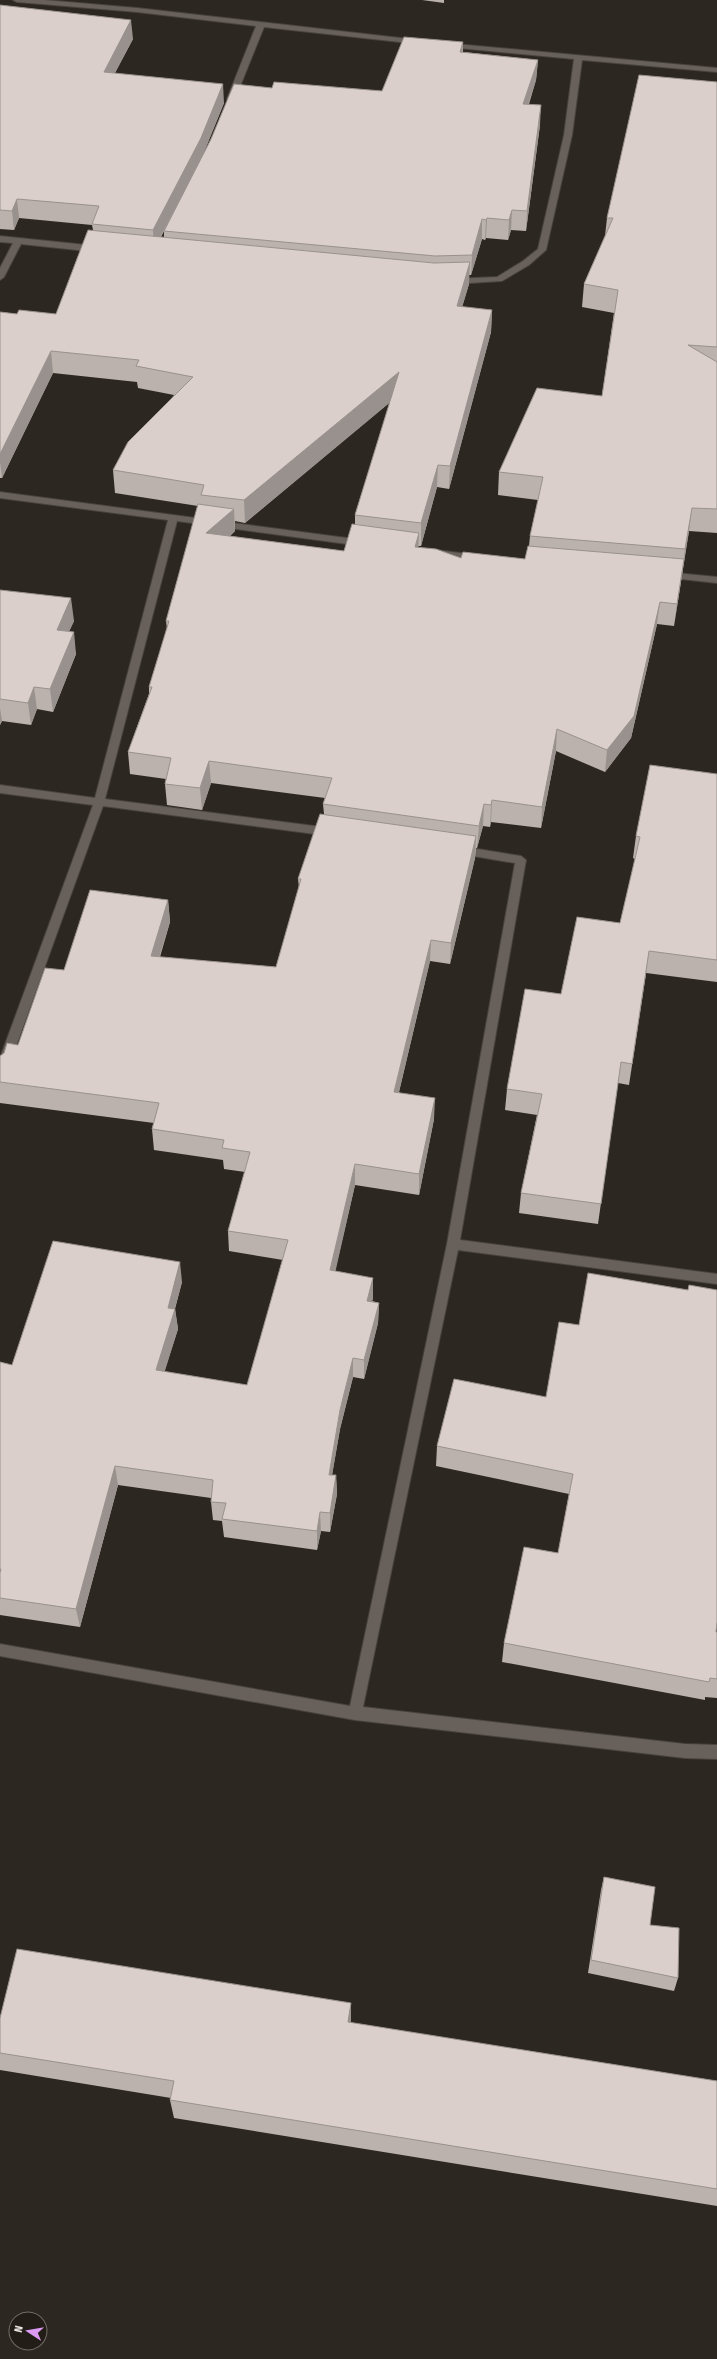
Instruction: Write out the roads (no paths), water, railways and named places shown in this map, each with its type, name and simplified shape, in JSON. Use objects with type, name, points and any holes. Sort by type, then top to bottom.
[{"type":"street","points":[[17,0],[42,1],[261,24],[425,43]]},
{"type":"street","points":[[227,108],[261,24]]},
{"type":"street","points":[[440,44],[717,70]]},
{"type":"street","points":[[441,281],[499,279],[526,263],[542,250],[566,142],[578,58]]},
{"type":"street","points":[[0,239],[103,250]]},
{"type":"street","points":[[0,276],[18,241]]},
{"type":"street","points":[[0,494],[172,519],[368,544]]},
{"type":"street","points":[[0,1074],[100,803],[172,519]]},
{"type":"street","points":[[423,551],[486,559]]},
{"type":"street","points":[[655,574],[717,580]]},
{"type":"street","points":[[0,789],[342,833]]},
{"type":"street","points":[[355,1713],[453,1244],[521,860],[450,849]]},
{"type":"street","points":[[453,1244],[717,1279]]},
{"type":"street","points":[[0,1650],[355,1713],[685,1751],[717,1752]]}]
